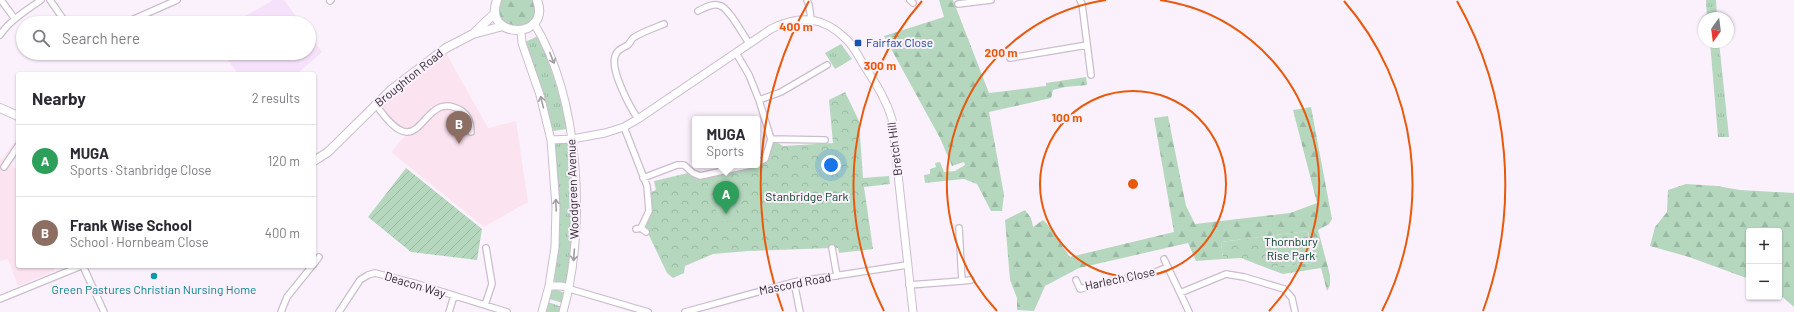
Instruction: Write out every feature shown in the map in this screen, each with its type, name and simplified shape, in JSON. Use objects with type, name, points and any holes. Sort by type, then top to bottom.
[{"type":"main road","points":[[497,0],[495,13],[503,26],[511,30],[520,31],[526,30],[534,23],[545,0]]},
{"type":"main road","points":[[537,0],[539,10]]},
{"type":"main road","name":"Broughton Road","points":[[473,34],[495,13]]},
{"type":"main road","name":"Broughton Road","points":[[316,160],[328,152],[391,90],[446,48],[473,34],[503,26]]},
{"type":"main road","points":[[0,108],[16,115]]},
{"type":"street","points":[[0,35],[15,19],[1,0]]},
{"type":"street","points":[[19,16],[41,0]]},
{"type":"street","points":[[50,0],[61,16]]},
{"type":"street","points":[[141,16],[176,0]]},
{"type":"street","points":[[807,0],[811,19]]},
{"type":"street","points":[[958,4],[991,0]]},
{"type":"street","points":[[1080,0],[1082,4],[1091,75]]},
{"type":"street","points":[[698,11],[714,5],[721,6],[727,10],[749,44]]},
{"type":"street","name":"Bretch Hill","points":[[551,140],[572,139],[624,127],[749,44],[784,23],[811,19],[832,28],[847,40],[886,101],[892,119],[913,312]]},
{"type":"street","name":"Woodgreen Avenue","points":[[534,23],[544,39],[554,62],[562,88],[572,139],[576,203],[576,235],[570,289],[563,312]]},
{"type":"street","points":[[638,119],[631,109],[622,89],[614,64],[614,57],[616,52],[628,45],[632,39],[664,24]]},
{"type":"street","name":"Woodgreen Avenue","points":[[520,31],[522,43],[540,95],[551,140],[556,207],[554,247],[549,286],[542,312]]},
{"type":"street","points":[[1010,58],[1087,45]]},
{"type":"street","points":[[736,53],[749,75],[760,100],[771,139],[765,158],[760,161]]},
{"type":"street","points":[[760,100],[780,92],[827,64]]},
{"type":"street","points":[[376,104],[398,130],[407,132],[414,130],[432,111],[449,106],[467,115],[471,124],[471,132]]},
{"type":"street","points":[[624,127],[646,186],[649,211],[641,230]]},
{"type":"street","points":[[771,139],[825,140]]},
{"type":"street","points":[[4,167],[16,149]]},
{"type":"street","points":[[644,178],[677,165],[684,165],[693,174],[700,176],[736,168]]},
{"type":"street","points":[[959,228],[962,281]]},
{"type":"street","points":[[485,305],[492,284],[486,248]]},
{"type":"street","points":[[832,248],[837,276]]},
{"type":"street","points":[[316,261],[319,257]]},
{"type":"street","points":[[1164,259],[1189,312]]},
{"type":"street","name":"Mascord Road","points":[[689,312],[794,282],[907,265]]},
{"type":"street","name":"Harlech Close","points":[[1076,280],[1080,289],[1106,282],[1148,275],[1168,267]]},
{"type":"street","points":[[0,299],[77,268]]},
{"type":"street","points":[[83,268],[104,312]]},
{"type":"street","points":[[281,312],[287,297],[311,268]]},
{"type":"street","name":"Deacon Way","points":[[339,312],[360,280],[375,273],[508,312]]},
{"type":"street","points":[[1180,293],[1226,274],[1244,276],[1284,289],[1292,298],[1295,312]]},
{"type":"street","points":[[909,285],[971,280]]},
{"type":"street","points":[[794,282],[800,312]]},
{"type":"street","points":[[549,286],[555,285],[648,312]]},
{"type":"street","points":[[449,312],[454,296]]},
{"type":"shaded area","points":[[273,0],[284,0],[296,16],[245,16]]},
{"type":"shaded area","points":[[316,44],[322,52],[316,57]]},
{"type":"shaded area","points":[[446,53],[488,128],[516,121],[528,202],[484,227],[391,152],[405,136],[380,111],[382,105]]},
{"type":"shaded area","points":[[228,60],[313,60],[299,72],[237,72]]},
{"type":"shaded area","points":[[16,140],[16,158],[11,165],[16,169],[16,268],[54,268],[55,271],[18,286],[8,259],[0,261],[0,158],[2,159]]},
{"type":"green space","points":[[500,0],[535,0],[537,9],[535,16],[530,22],[523,26],[509,26],[503,22],[499,16]]},
{"type":"green space","points":[[939,0],[953,0],[989,93],[1046,86],[1046,83],[1086,77],[1087,85],[1065,87],[1053,90],[1051,98],[989,112],[1004,195],[1002,211],[991,211],[977,184],[964,179],[925,183],[924,175],[930,174],[930,169],[936,167],[935,163],[940,162],[944,172],[955,171],[965,165],[964,162],[952,166],[940,138],[884,36],[944,17]]},
{"type":"green space","points":[[1706,0],[1716,0],[1717,12],[1707,12]]},
{"type":"green space","points":[[538,36],[555,82],[567,129],[553,131],[542,89],[525,42]]},
{"type":"green space","points":[[841,44],[852,59],[835,69],[825,53]]},
{"type":"green space","points":[[1711,48],[1720,48],[1729,137],[1718,137]]},
{"type":"green space","name":"Stanbridge Park","points":[[845,92],[859,121],[863,178],[889,176],[890,184],[864,187],[873,249],[839,253],[838,248],[832,248],[748,251],[713,254],[685,266],[684,273],[673,278],[667,273],[644,225],[648,220],[652,208],[651,192],[656,190],[654,181],[688,173],[696,178],[702,178],[747,168],[760,168],[760,165],[765,162],[769,149],[773,143],[778,143],[783,146],[833,143],[829,100]]},
{"type":"green space","points":[[1311,107],[1332,219],[1329,224],[1318,230],[1330,275],[1330,285],[1327,291],[1321,268],[1283,274],[1272,270],[1272,267],[1312,263],[1312,252],[1308,231],[1221,242],[1223,259],[1196,261],[1188,243],[1079,268],[1045,286],[1034,311],[1017,310],[1017,298],[1010,280],[1005,220],[1025,210],[1031,218],[1033,227],[1043,220],[1047,224],[1070,257],[1174,232],[1154,118],[1168,116],[1186,206],[1195,224],[1290,213],[1317,203],[1293,110]]},
{"type":"green space","points":[[569,142],[574,178],[574,214],[568,285],[561,282],[554,283],[558,230],[558,178],[554,143]]},
{"type":"green space","points":[[406,168],[482,229],[477,260],[411,252],[368,217]]},
{"type":"green space","points":[[1686,184],[1717,186],[1740,190],[1794,193],[1794,307],[1782,297],[1782,228],[1746,228],[1746,278],[1689,257],[1650,246],[1655,227],[1667,212],[1668,190]]},
{"type":"green space","points":[[716,206],[736,207],[735,222],[716,221]]},
{"type":"green space","name":"Thornbury Rise Park","points":[[1308,231],[1312,263],[1272,267],[1272,270],[1241,258],[1223,259],[1221,242]]},
{"type":"green space","points":[[1303,235],[1307,257],[1271,262],[1268,241]]},
{"type":"green space","points":[[556,289],[564,293],[563,303],[549,299],[552,291]]},
{"type":"green space","points":[[548,302],[562,307],[561,312],[545,312]]},
{"type":"place","name":"Fairfax Close","points":[[858,43]]},
{"type":"place","name":"Frank Wise School","points":[[459,144]]},
{"type":"place","name":"MUGA","points":[[726,214]]},
{"type":"place","name":"Green Pastures Christian Nursing Home","points":[[154,276]]}]
